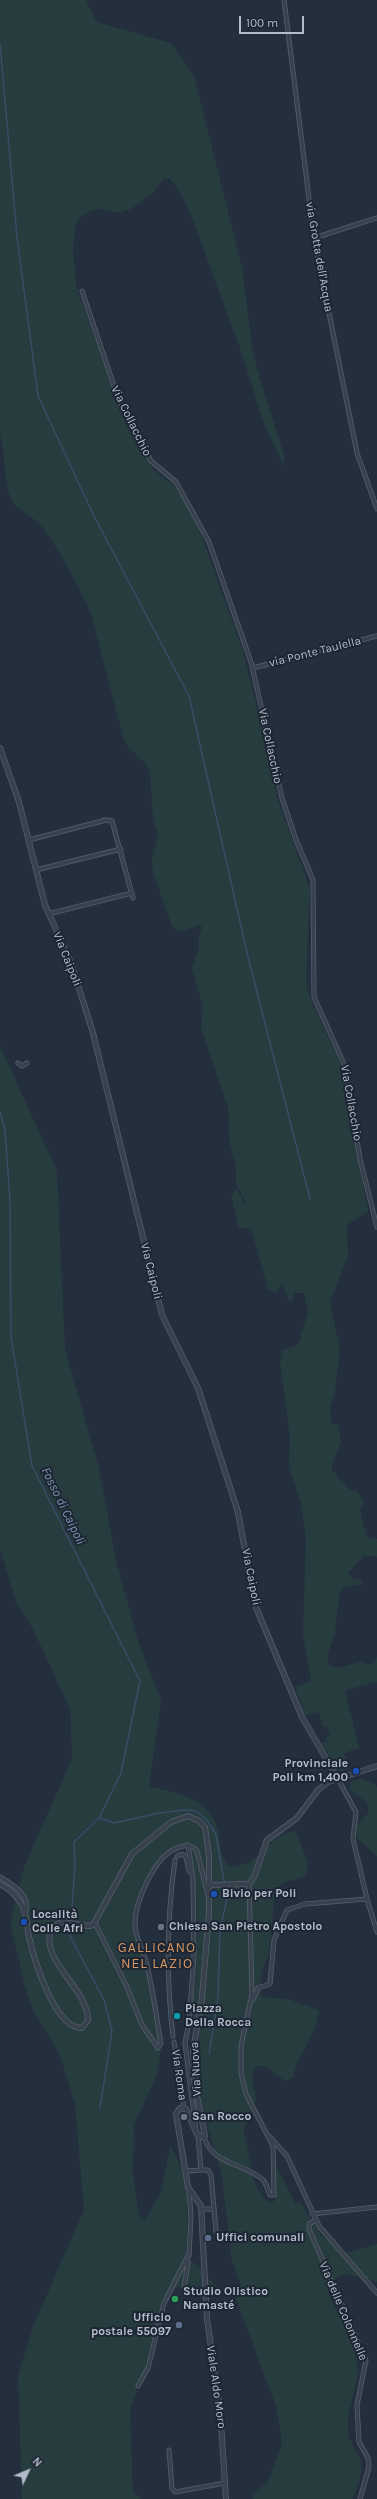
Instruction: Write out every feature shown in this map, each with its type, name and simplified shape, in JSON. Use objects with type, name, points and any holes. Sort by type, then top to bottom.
[{"type":"street","name":"via Grotta dell'Acqua","points":[[284,0],[314,238],[357,453],[377,509]]},
{"type":"street","points":[[314,238],[377,218]]},
{"type":"street","name":"Via Collacchio","points":[[82,291],[115,389],[126,415],[151,461],[176,482],[209,542],[253,668],[282,798],[296,840],[313,880],[314,995],[344,1064],[362,1164],[377,1227]]},
{"type":"street","name":"via Ponte Taulella","points":[[253,668],[377,636]]},
{"type":"street","name":"Via Caipoli","points":[[0,748],[19,802],[48,914],[71,963],[93,1033],[163,1318],[198,1388],[238,1512],[255,1605],[302,1717],[338,1779]]},
{"type":"street","points":[[29,840],[106,820],[112,821],[121,849],[133,898]]},
{"type":"street","points":[[36,870],[121,849]]},
{"type":"street","points":[[48,914],[132,893]]},
{"type":"street","points":[[18,1062],[22,1066],[27,1063]]},
{"type":"street","points":[[210,1885],[246,1885],[254,1878],[268,1839],[297,1818],[321,1786],[377,1766]]},
{"type":"street","points":[[338,1779],[356,1812],[353,1839],[367,1899],[377,1932]]},
{"type":"street","name":"Via Nuova","points":[[95,1923],[132,1854],[166,1826],[182,1816],[196,1818],[206,1830],[210,1885],[202,1998],[193,2050],[197,2096],[206,2133],[204,2137]]},
{"type":"street","points":[[188,1845],[192,1874],[194,1963],[189,2024],[185,2043],[201,2170]]},
{"type":"street","points":[[188,1845],[197,1851],[209,1900]]},
{"type":"street","points":[[0,1884],[15,1895],[25,1913],[31,1944],[51,1998],[65,2019],[74,2026],[82,2028],[88,2020],[84,2004],[56,1960],[49,1944],[52,1927],[62,1922],[89,1926],[95,1923],[127,1987],[144,2028],[158,2048],[161,2045],[146,1961],[136,1933],[135,1920],[153,1869],[170,1851],[188,1845]]},
{"type":"street","name":"Via Roma","points":[[173,2036],[167,1961],[171,1925],[170,1907],[176,1858],[182,1854],[186,1857],[189,1871],[192,1874]]},
{"type":"street","points":[[0,1877],[14,1885],[22,1894],[27,1903],[25,1913]]},
{"type":"street","points":[[204,2290],[188,2290],[184,2287],[189,2254],[191,2216],[189,2191],[176,2114],[179,2108],[184,2108],[187,2110],[191,2124],[197,2134],[204,2137],[210,2149],[231,2163],[253,2173],[265,2182],[270,2195],[274,2196],[274,2153],[268,2135],[247,2096],[242,2076],[241,2049],[250,2008],[252,1989],[246,1885]]},
{"type":"street","points":[[250,2008],[258,1988],[269,1985],[271,1982],[274,1940],[287,1910],[305,1904],[367,1899]]},
{"type":"street","name":"Via Roma","points":[[174,2042],[184,2108]]},
{"type":"street","points":[[268,2135],[279,2144],[287,2156],[312,2214],[324,2234],[377,2293]]},
{"type":"street","points":[[185,2171],[208,2170],[211,2174],[216,2231]]},
{"type":"street","points":[[189,2191],[199,2200],[202,2208],[214,2209]]},
{"type":"street","points":[[312,2214],[377,2207]]},
{"type":"street","name":"Viale Aldo Moro","points":[[202,2208],[204,2290],[212,2365],[220,2413],[226,2499]]},
{"type":"street","name":"Via delle Colonnelle","points":[[316,2220],[309,2224],[309,2230],[366,2362],[357,2405],[359,2442],[368,2456],[370,2467],[360,2499]]},
{"type":"street","points":[[138,2386],[148,2368],[164,2303],[189,2254]]},
{"type":"street","points":[[169,2450],[172,2489],[175,2492],[225,2483]]},
{"type":"green space","points":[[0,0],[86,0],[95,19],[103,24],[171,43],[194,76],[243,271],[251,341],[257,369],[285,458],[283,465],[262,418],[242,354],[192,217],[182,196],[169,178],[164,179],[154,192],[131,209],[119,213],[100,209],[89,212],[80,218],[75,225],[73,252],[77,289],[131,433],[154,470],[177,489],[199,529],[242,648],[267,746],[278,800],[310,889],[306,978],[308,993],[340,1063],[368,1211],[347,1225],[348,1256],[330,1301],[340,1350],[335,1391],[330,1407],[331,1423],[338,1425],[341,1443],[333,1461],[332,1470],[350,1490],[356,1491],[365,1503],[360,1509],[367,1538],[377,1539],[377,1557],[364,1556],[348,1573],[354,1579],[361,1580],[362,1584],[343,1588],[339,1594],[335,1634],[327,1656],[330,1666],[337,1668],[360,1662],[370,1665],[377,1658],[377,1682],[345,1690],[359,1748],[344,1753],[349,1769],[339,1772],[322,1743],[327,1741],[326,1737],[330,1736],[327,1726],[323,1727],[319,1712],[305,1716],[295,1687],[311,1681],[303,1635],[306,1537],[301,1505],[289,1466],[290,1438],[280,1362],[283,1350],[298,1345],[308,1312],[304,1293],[294,1293],[292,1301],[289,1301],[283,1283],[275,1293],[268,1289],[251,1228],[241,1229],[238,1225],[231,1195],[237,1189],[245,1205],[246,1204],[236,1183],[236,1167],[230,1146],[228,1108],[201,1028],[203,1007],[192,969],[199,947],[198,939],[202,927],[200,925],[181,932],[172,927],[153,872],[152,859],[158,834],[153,817],[150,773],[147,765],[127,746],[123,737],[91,614],[75,580],[48,535],[33,518],[12,502],[8,489],[0,434]]},
{"type":"green space","points":[[0,1046],[57,1171],[65,1349],[99,1468],[116,1560],[137,1638],[161,1700],[149,1787],[192,1799],[209,1812],[215,1821],[219,1833],[222,1855],[229,1867],[248,1863],[281,1835],[296,1831],[308,1864],[305,1876],[282,1883],[275,1893],[269,1954],[261,1973],[261,1997],[288,1999],[319,2010],[317,2020],[311,2037],[295,2068],[293,2077],[285,2081],[264,2066],[255,2066],[252,2078],[256,2100],[243,2132],[255,2182],[264,2198],[272,2203],[276,2198],[273,2182],[275,2163],[295,2203],[300,2202],[322,2236],[347,2253],[377,2244],[377,2282],[347,2274],[336,2278],[328,2293],[349,2334],[358,2368],[348,2423],[348,2434],[360,2458],[362,2468],[353,2499],[253,2499],[252,2495],[268,2482],[282,2443],[276,2406],[235,2296],[229,2291],[217,2293],[201,2286],[170,2288],[162,2303],[147,2370],[138,2386],[130,2412],[133,2493],[141,2499],[22,2499],[18,2376],[34,2324],[84,2210],[75,2104],[59,2053],[34,2012],[25,1987],[10,1922],[24,1867],[72,1759],[70,1709],[33,1629],[16,1602],[0,1549]],"holes":[[[187,1845],[190,1848],[195,1883],[197,1936],[195,1989],[191,1992],[192,2015],[198,2033],[201,2070],[201,2102],[222,2176],[231,2257],[241,2286],[219,2289],[186,2255],[188,2228],[186,2186],[177,2159],[170,2147],[161,2192],[145,2221],[139,2216],[133,2173],[134,2124],[154,2082],[159,2065],[161,2045],[146,1961],[135,1925],[139,1905],[153,1869],[170,1851]]]},
{"type":"green space","points":[[360,1779],[374,1783],[377,1788],[377,1856],[358,1839],[356,1826],[369,1812],[367,1802],[350,1790],[350,1782]]},
{"type":"waterway","points":[[0,44],[17,237],[38,396],[94,516],[189,696],[247,953],[310,1199]]},
{"type":"waterway","name":"Fosso di Caipoli","points":[[0,1111],[5,1131],[10,1200],[11,1337],[32,1466],[140,1681],[121,1773],[99,1818],[114,1823],[159,1813],[184,1810],[196,1811],[207,1820],[216,1835],[227,1898],[220,1930],[218,1998],[209,2054]]},
{"type":"waterway","name":"Fosso di Caipoli","points":[[99,1818],[74,1842],[75,1865],[70,1936],[104,2000],[112,2031],[100,2108]]},
{"type":"place","name":"Provinciale Poli km 1,400","points":[[356,1771]]},
{"type":"place","name":"Bivio per Poli","points":[[214,1894]]},
{"type":"place","name":"Località Colle Afri","points":[[24,1922]]},
{"type":"place","name":"Chiesa San Pietro Apostolo","points":[[161,1927]]},
{"type":"place","name":"Piazza Della Rocca","points":[[177,2016]]},
{"type":"place","name":"San Rocco","points":[[184,2117]]},
{"type":"place","name":"Uffici comunali","points":[[208,2238]]},
{"type":"place","name":"Studio Olistico Namasté","points":[[175,2299]]},
{"type":"place","name":"Ufficio postale 55097","points":[[179,2325]]},
{"type":"district","name":"GALLICANO NEL LAZIO","points":[[157,1956]]}]
